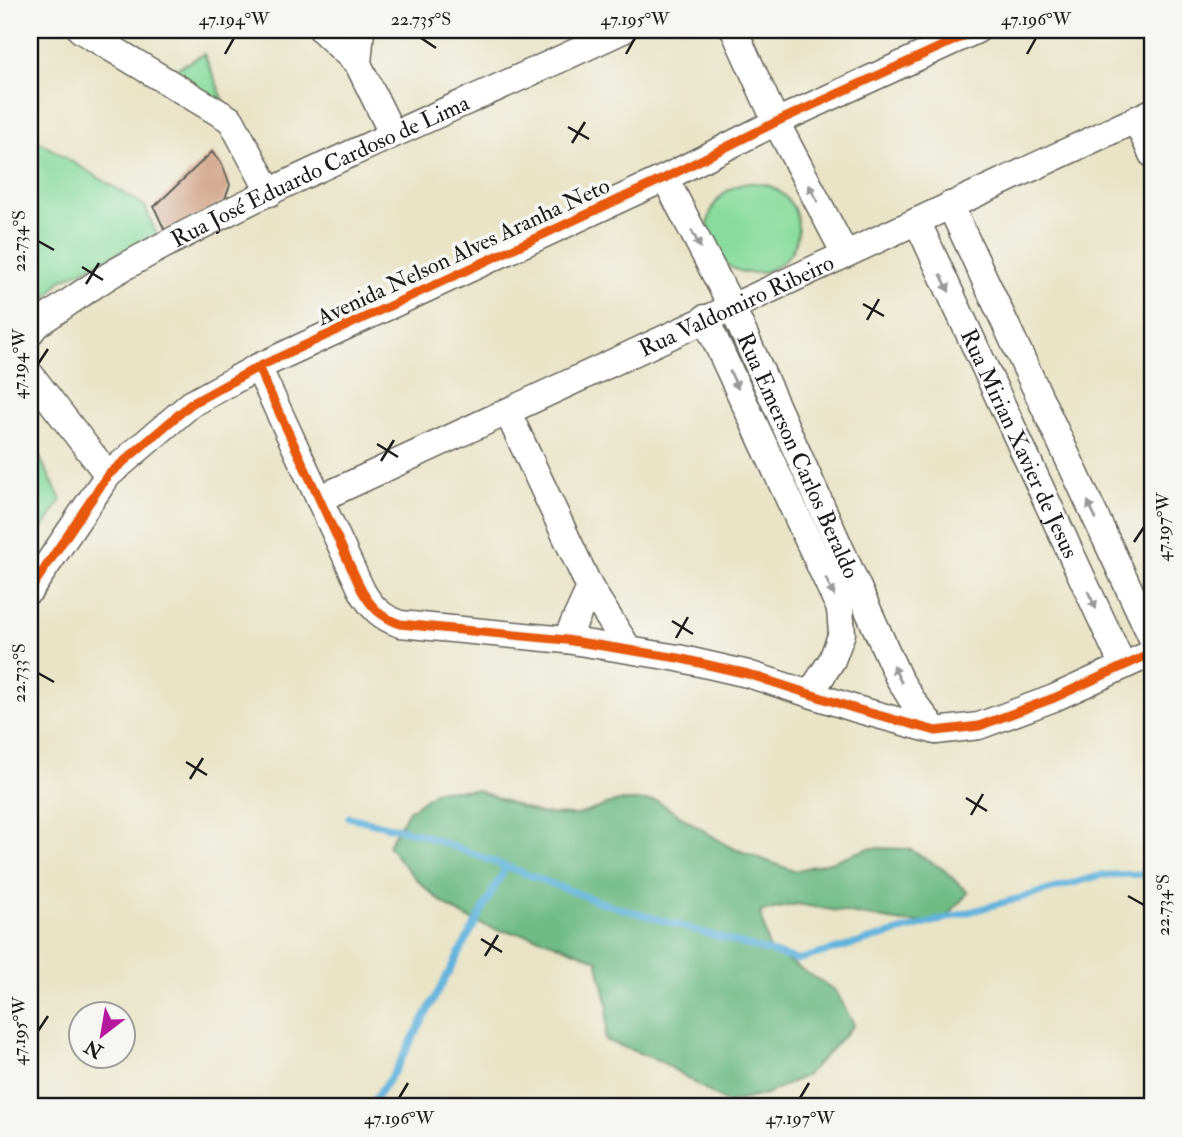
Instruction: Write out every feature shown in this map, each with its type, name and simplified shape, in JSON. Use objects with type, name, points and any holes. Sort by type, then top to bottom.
[{"type":"street","points":[[81,30],[231,120],[270,193]]},
{"type":"street","points":[[322,30],[358,64],[392,133]]},
{"type":"street","points":[[358,64],[360,30]]},
{"type":"street","points":[[734,30],[776,122],[845,254]]},
{"type":"street","name":"Avenida Nelson Alves Aranha Neto","points":[[30,590],[108,475],[191,404],[258,367],[976,30]]},
{"type":"street","name":"Rua José Eduardo Cardoso de Lima","points":[[30,333],[35,326],[121,269],[392,133],[609,33]]},
{"type":"street","points":[[1144,116],[1152,153]]},
{"type":"street","name":"Rua Valdomiro Ribeiro","points":[[319,499],[1144,116]]},
{"type":"street","name":"Rua Emerson Carlos Beraldo","points":[[665,178],[732,307],[898,677],[936,731]]},
{"type":"street","name":"Rua Mirian Xavier de Jesus","points":[[950,205],[1152,638]]},
{"type":"street","name":"Rua Mirian Xavier de Jesus","points":[[917,221],[1123,666]]},
{"type":"street","name":"Rua Emerson Carlos Beraldo","points":[[705,318],[840,609],[842,633],[832,660],[810,694]]},
{"type":"street","points":[[258,367],[362,591],[370,605],[383,617],[400,624],[628,648],[748,674],[936,731],[979,726],[1054,698],[1152,653]]},
{"type":"street","points":[[30,374],[108,475]]},
{"type":"street","points":[[508,412],[590,588],[628,648]]},
{"type":"street","points":[[566,640],[590,588]]},
{"type":"green space","points":[[204,54],[230,115],[157,71],[162,60],[174,70]]},
{"type":"green space","points":[[30,136],[145,206],[157,235],[61,280],[30,320]]},
{"type":"green space","points":[[753,183],[770,186],[785,196],[795,211],[798,228],[795,245],[785,260],[770,270],[753,273],[736,270],[721,260],[711,245],[708,228],[711,211],[721,196],[736,186]]},
{"type":"green space","points":[[30,438],[61,500],[30,548]]},
{"type":"green space","points":[[437,790],[476,790],[540,814],[578,815],[618,801],[657,801],[730,847],[794,871],[870,848],[909,849],[943,869],[968,893],[941,923],[902,922],[797,904],[760,912],[769,949],[836,991],[854,1025],[807,1075],[764,1095],[727,1103],[660,1061],[605,1040],[608,1006],[597,960],[544,939],[481,924],[449,907],[410,873],[388,845],[409,811]]},
{"type":"building","points":[[212,152],[222,164],[230,185],[224,201],[166,233],[154,207]]},
{"type":"waterway","points":[[349,817],[420,834],[603,903],[797,960],[1102,875],[1152,874]]},
{"type":"waterway","points":[[369,1107],[395,1071],[506,867]]},
{"type":"cycle path","points":[[30,590],[108,475],[191,404],[258,367],[977,30]]},
{"type":"cycle path","points":[[258,367],[362,591],[378,611],[400,624],[566,640],[678,658],[748,674],[856,709],[936,731],[979,726],[1054,698],[1152,653]]}]
